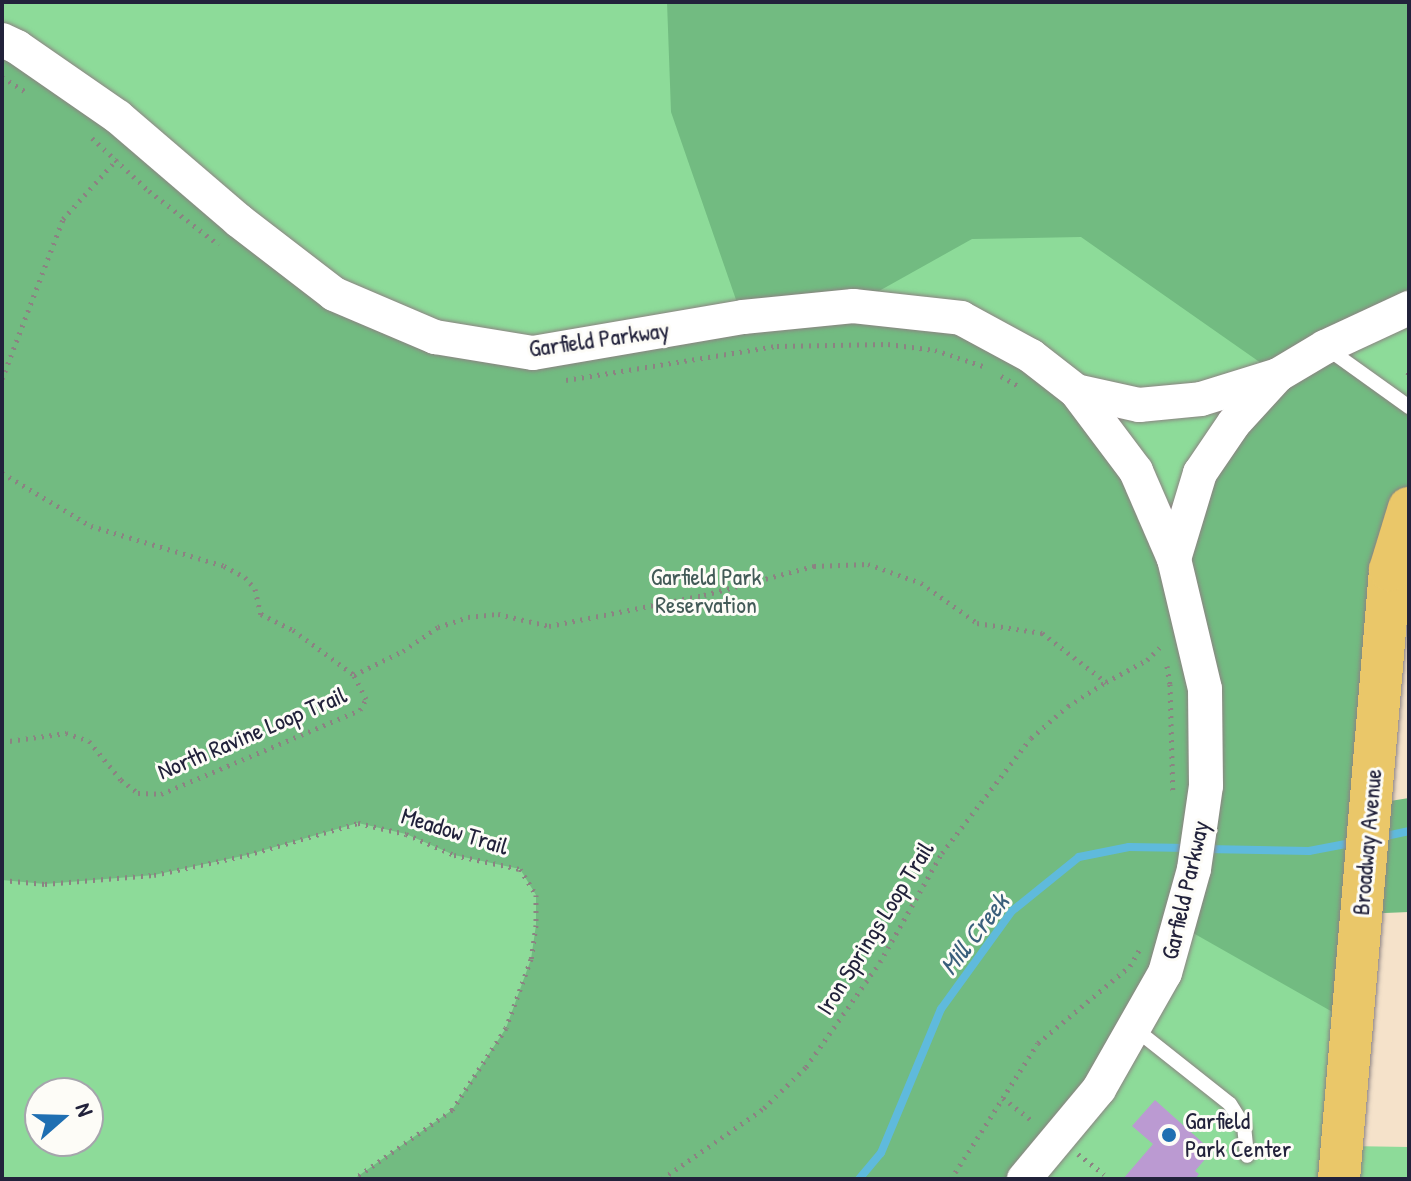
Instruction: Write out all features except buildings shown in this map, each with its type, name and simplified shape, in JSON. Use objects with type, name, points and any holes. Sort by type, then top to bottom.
[{"type":"main road","name":"Broadway Avenue","points":[[1339,1179],[1390,570],[1409,508]]},
{"type":"street","name":"Garfield Parkway","points":[[2,40],[17,47],[118,117],[238,220],[334,294],[435,337],[533,353],[743,317],[853,306],[961,318],[1031,356],[1076,391],[1136,471],[1174,559],[1205,689],[1206,786],[1194,869],[1165,973],[1099,1089],[1024,1179]]},
{"type":"street","name":"Garfield Parkway","points":[[1076,391],[1139,405],[1201,399],[1278,375],[1325,347],[1409,308]]},
{"type":"street","name":"Garfield Parkway","points":[[1174,559],[1200,473],[1234,423],[1278,375]]},
{"type":"lane","points":[[1325,347],[1409,407]]},
{"type":"lane","points":[[1134,1027],[1230,1104],[1244,1126],[1247,1156]]},
{"type":"path","points":[[2,77],[42,102]]},
{"type":"path","points":[[81,128],[149,191],[223,248]]},
{"type":"path","points":[[2,379],[63,219],[117,159]]},
{"type":"path","points":[[562,380],[777,346],[888,344],[935,350],[986,367],[1030,394]]},
{"type":"path","name":"North Ravine Loop Trail","points":[[2,473],[91,526],[224,566],[245,577],[255,589],[261,614],[293,630],[354,675],[366,699],[360,710],[161,794],[138,793],[121,780],[89,741],[66,733],[2,742]]},
{"type":"path","name":"North Ravine Loop Trail","points":[[354,675],[403,651],[438,627],[468,617],[498,614],[549,626],[704,595],[814,566],[868,564],[921,583],[977,623],[1042,633],[1106,682]]},
{"type":"path","points":[[1159,630],[1170,684],[1173,810]]},
{"type":"path","points":[[1106,682],[1147,660],[1162,645]]},
{"type":"path","name":"Iron Springs Loop Trail","points":[[666,1178],[764,1108],[806,1067],[880,962],[942,853],[1022,749],[1068,706],[1106,682]]},
{"type":"path","name":"Meadow Trail","points":[[2,880],[45,884],[154,875],[247,855],[358,823],[406,834],[454,855],[520,869],[536,895],[536,925],[531,959],[506,1028],[452,1110],[354,1179]]},
{"type":"path","points":[[951,1179],[1038,1043],[1130,966],[1144,941]]},
{"type":"green space","name":"Garfield Park Reservation","points":[[2,2],[1409,2],[1409,481],[1348,1146],[1409,1147],[1409,1179],[2,1179]]},
{"type":"green space","name":"Garfield Park Reservation","points":[[667,2],[1409,2],[1409,308],[1325,347],[1409,407],[1409,508],[1371,804],[1409,798],[1409,912],[1361,914],[1352,1023],[1179,925],[1165,973],[1024,1179],[354,1179],[452,1110],[506,1028],[531,959],[536,925],[536,895],[520,869],[454,855],[406,834],[358,823],[247,855],[154,875],[45,884],[2,880],[2,40],[334,294],[533,353],[742,317],[671,112]],"holes":[[[1081,237],[1278,375],[1200,473],[1174,558],[1076,391],[1031,356],[854,305],[972,239]]]},
{"type":"waterway","name":"Mill Creek","points":[[1381,837],[1409,831]]},
{"type":"waterway","name":"Mill Creek","points":[[1206,849],[1309,851],[1356,842]]},
{"type":"waterway","name":"Mill Creek","points":[[859,1179],[881,1153],[941,1009],[1012,911],[1079,857],[1129,847],[1188,848]]},
{"type":"place","name":"Garfield Park Center","points":[[1169,1135]]}]
